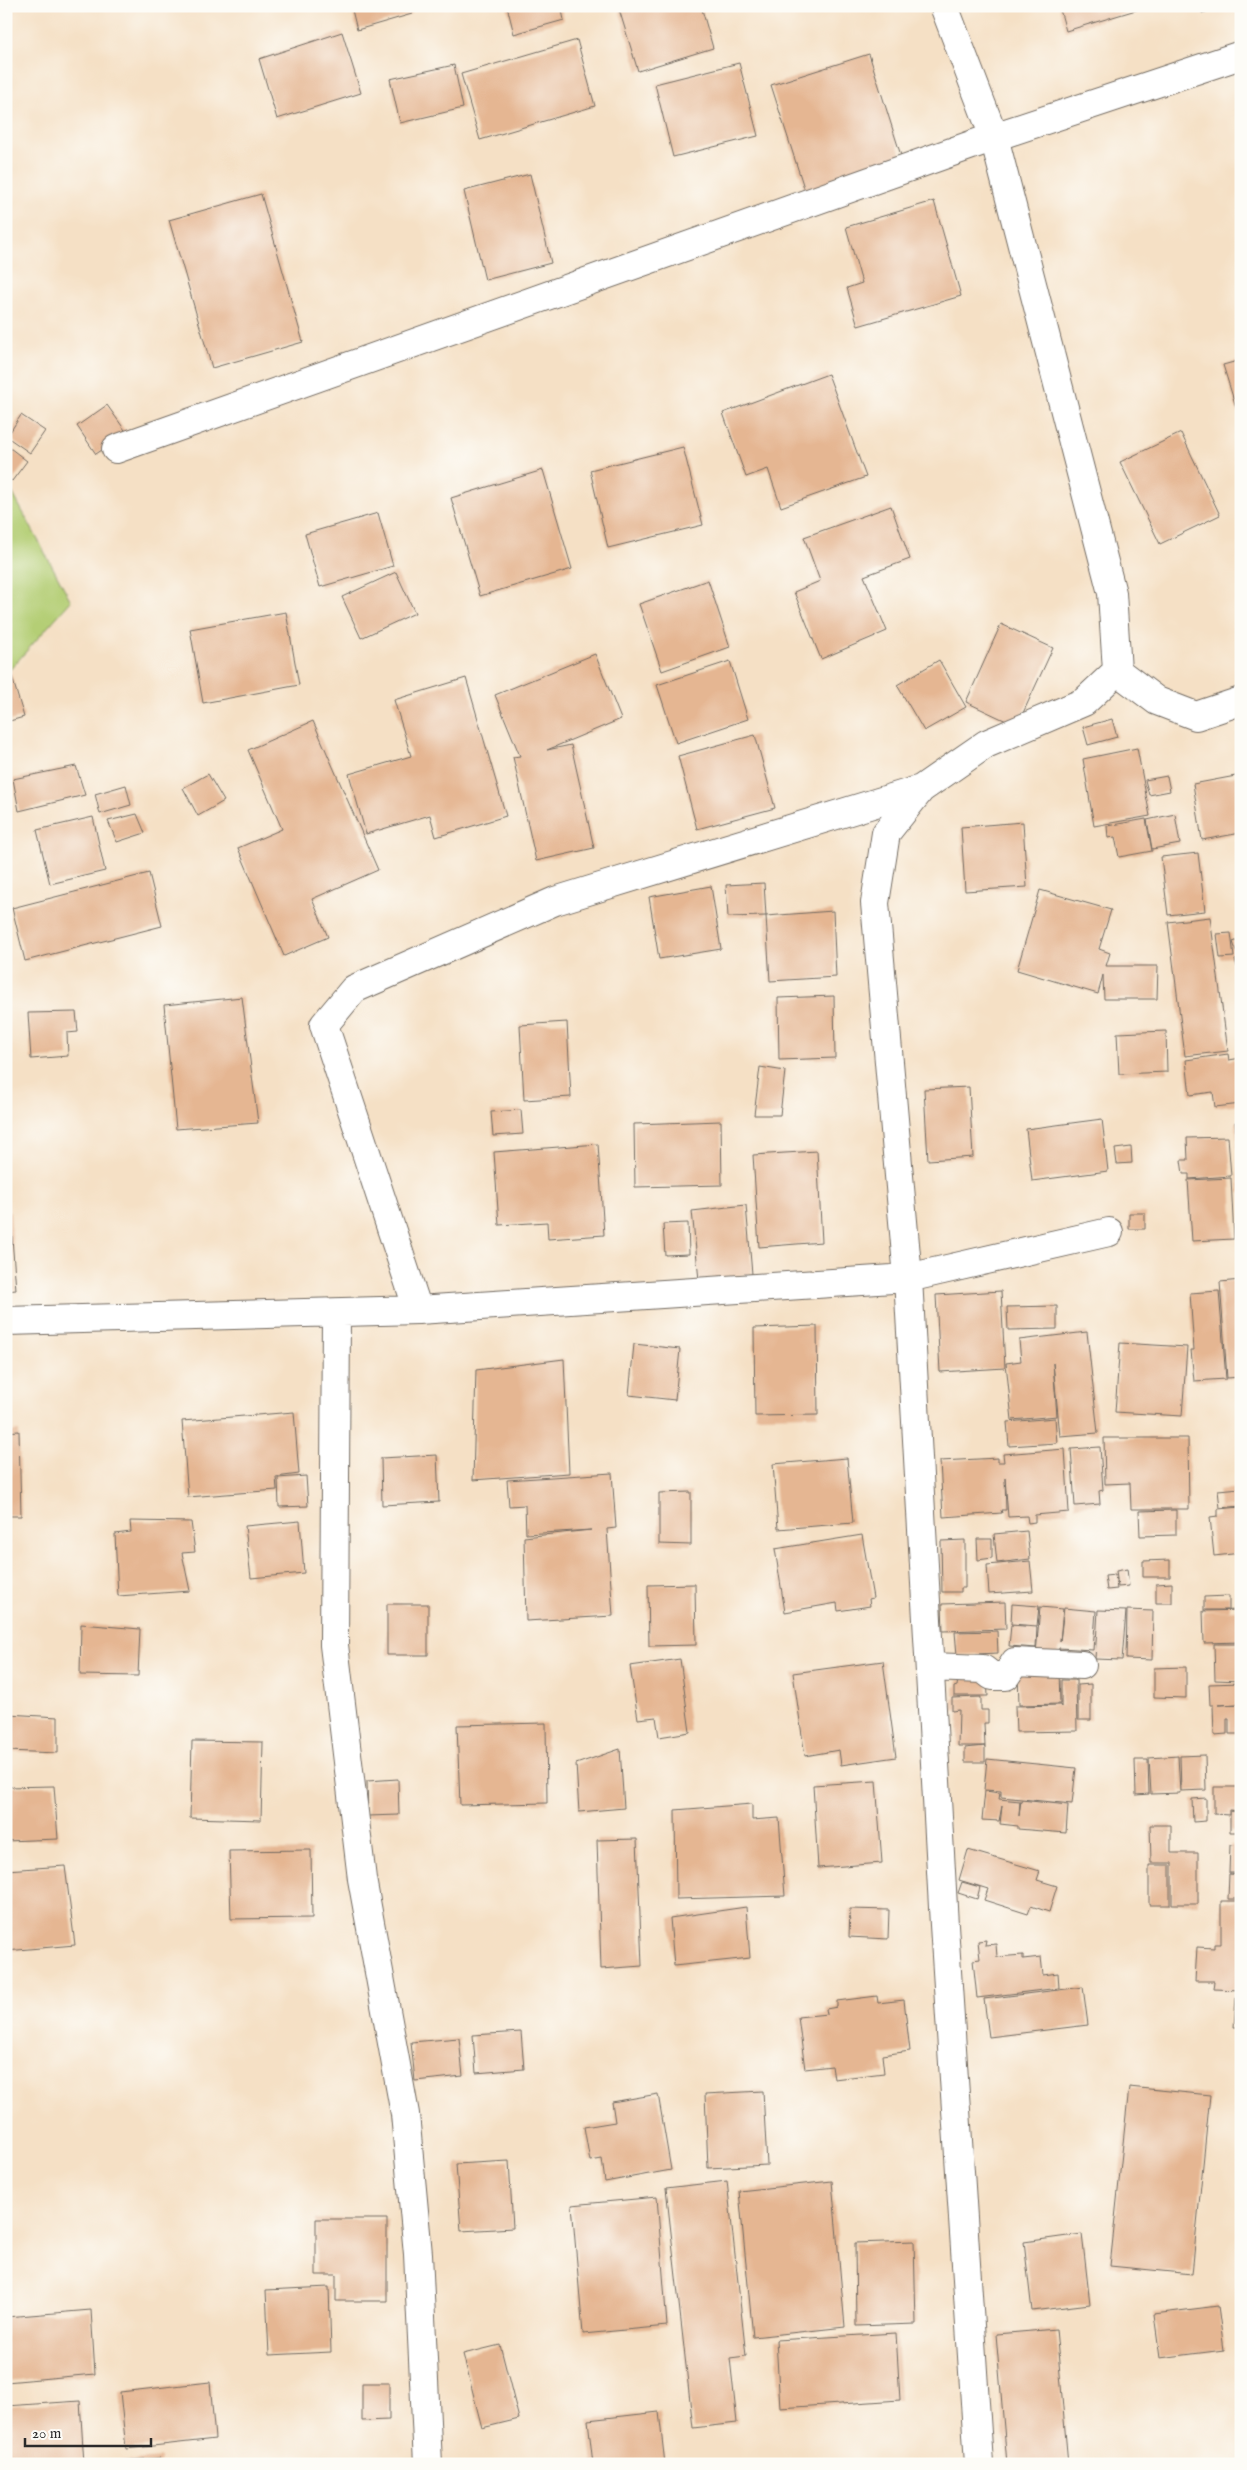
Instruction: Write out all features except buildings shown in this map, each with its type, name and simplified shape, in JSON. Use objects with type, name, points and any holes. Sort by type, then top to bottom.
[{"type":"street","points":[[944,6],[994,137],[1112,593],[1117,671],[1157,701],[1196,716],[1241,700]]},
{"type":"street","points":[[116,449],[994,137],[1241,55]]},
{"type":"street","points":[[979,2464],[944,1916],[908,1278],[875,903],[886,833],[921,789],[986,744],[1084,702],[1117,671]]},
{"type":"street","points":[[418,1310],[324,1025],[354,989],[555,901],[921,789]]},
{"type":"street","points":[[6,1322],[418,1310],[908,1278],[1109,1232]]},
{"type":"street","points":[[336,1313],[334,1645],[362,1879],[405,2114],[418,2254],[428,2464]]},
{"type":"street","points":[[931,1667],[983,1669],[992,1676],[1006,1676],[1015,1662],[1082,1665]]},
{"type":"green space","points":[[6,481],[71,601],[6,674]]}]
